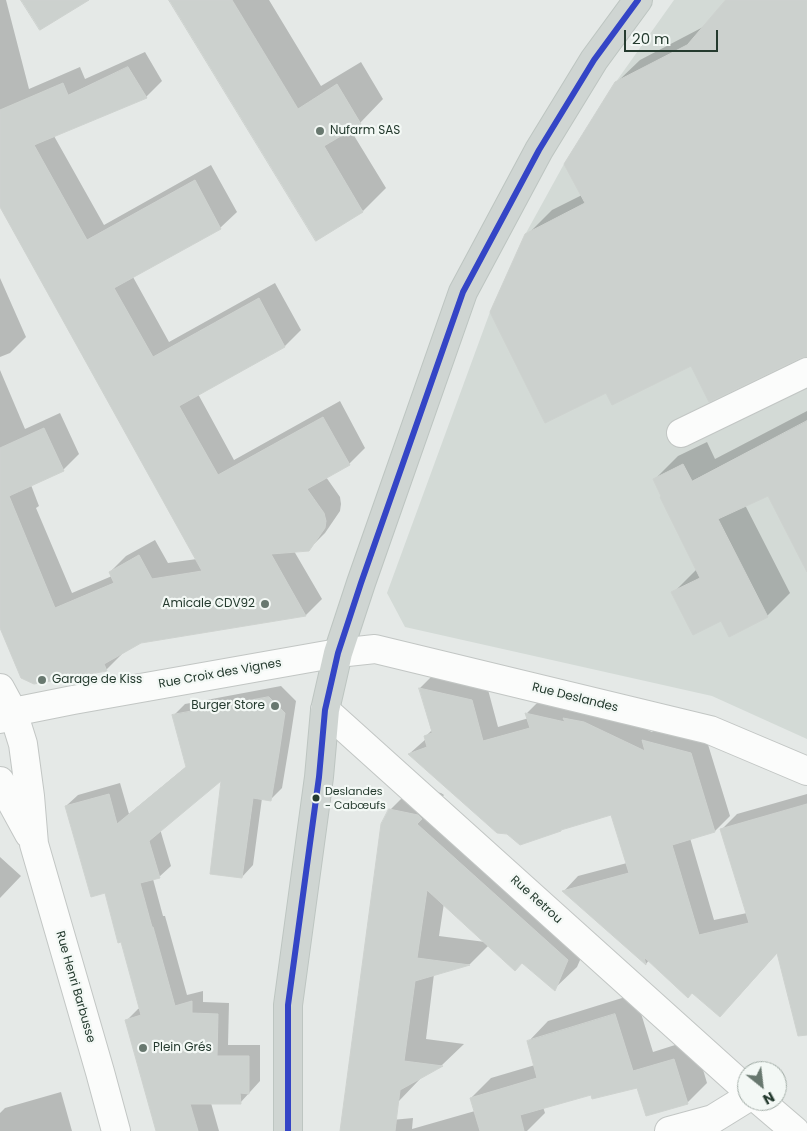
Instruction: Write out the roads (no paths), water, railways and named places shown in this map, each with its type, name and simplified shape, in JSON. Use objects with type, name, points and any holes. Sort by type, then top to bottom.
[{"type":"main road","points":[[288,1131],[288,1005],[319,776],[325,710],[338,653],[464,292],[539,150],[594,60],[638,0]]},
{"type":"street","points":[[681,433],[807,372]]},
{"type":"street","name":"Rue Deslandes","points":[[338,653],[375,649],[710,730],[807,771]]},
{"type":"street","name":"Rue Croix des Vignes","points":[[7,716],[73,700],[338,653]]},
{"type":"street","name":"Rue Henri Barbusse","points":[[0,688],[7,716],[23,744],[34,844],[116,1131]]},
{"type":"street","name":"Rue Retrou","points":[[325,710],[737,1081]]},
{"type":"street","name":"Rue Henri Barbusse","points":[[0,780],[34,844]]},
{"type":"street","points":[[669,1131],[713,1119],[737,1104]]},
{"type":"street","points":[[772,1111],[795,1131]]},
{"type":"place","name":"Nufarm SAS","points":[[320,131]]},
{"type":"place","name":"Amicale CDV92","points":[[265,604]]},
{"type":"place","name":"Garage de Kiss","points":[[42,680]]},
{"type":"place","name":"Burger Store","points":[[275,706]]},
{"type":"place","name":"Deslandes - Cabœufs","points":[[316,798]]},
{"type":"place","name":"Plein Grés","points":[[143,1048]]}]
